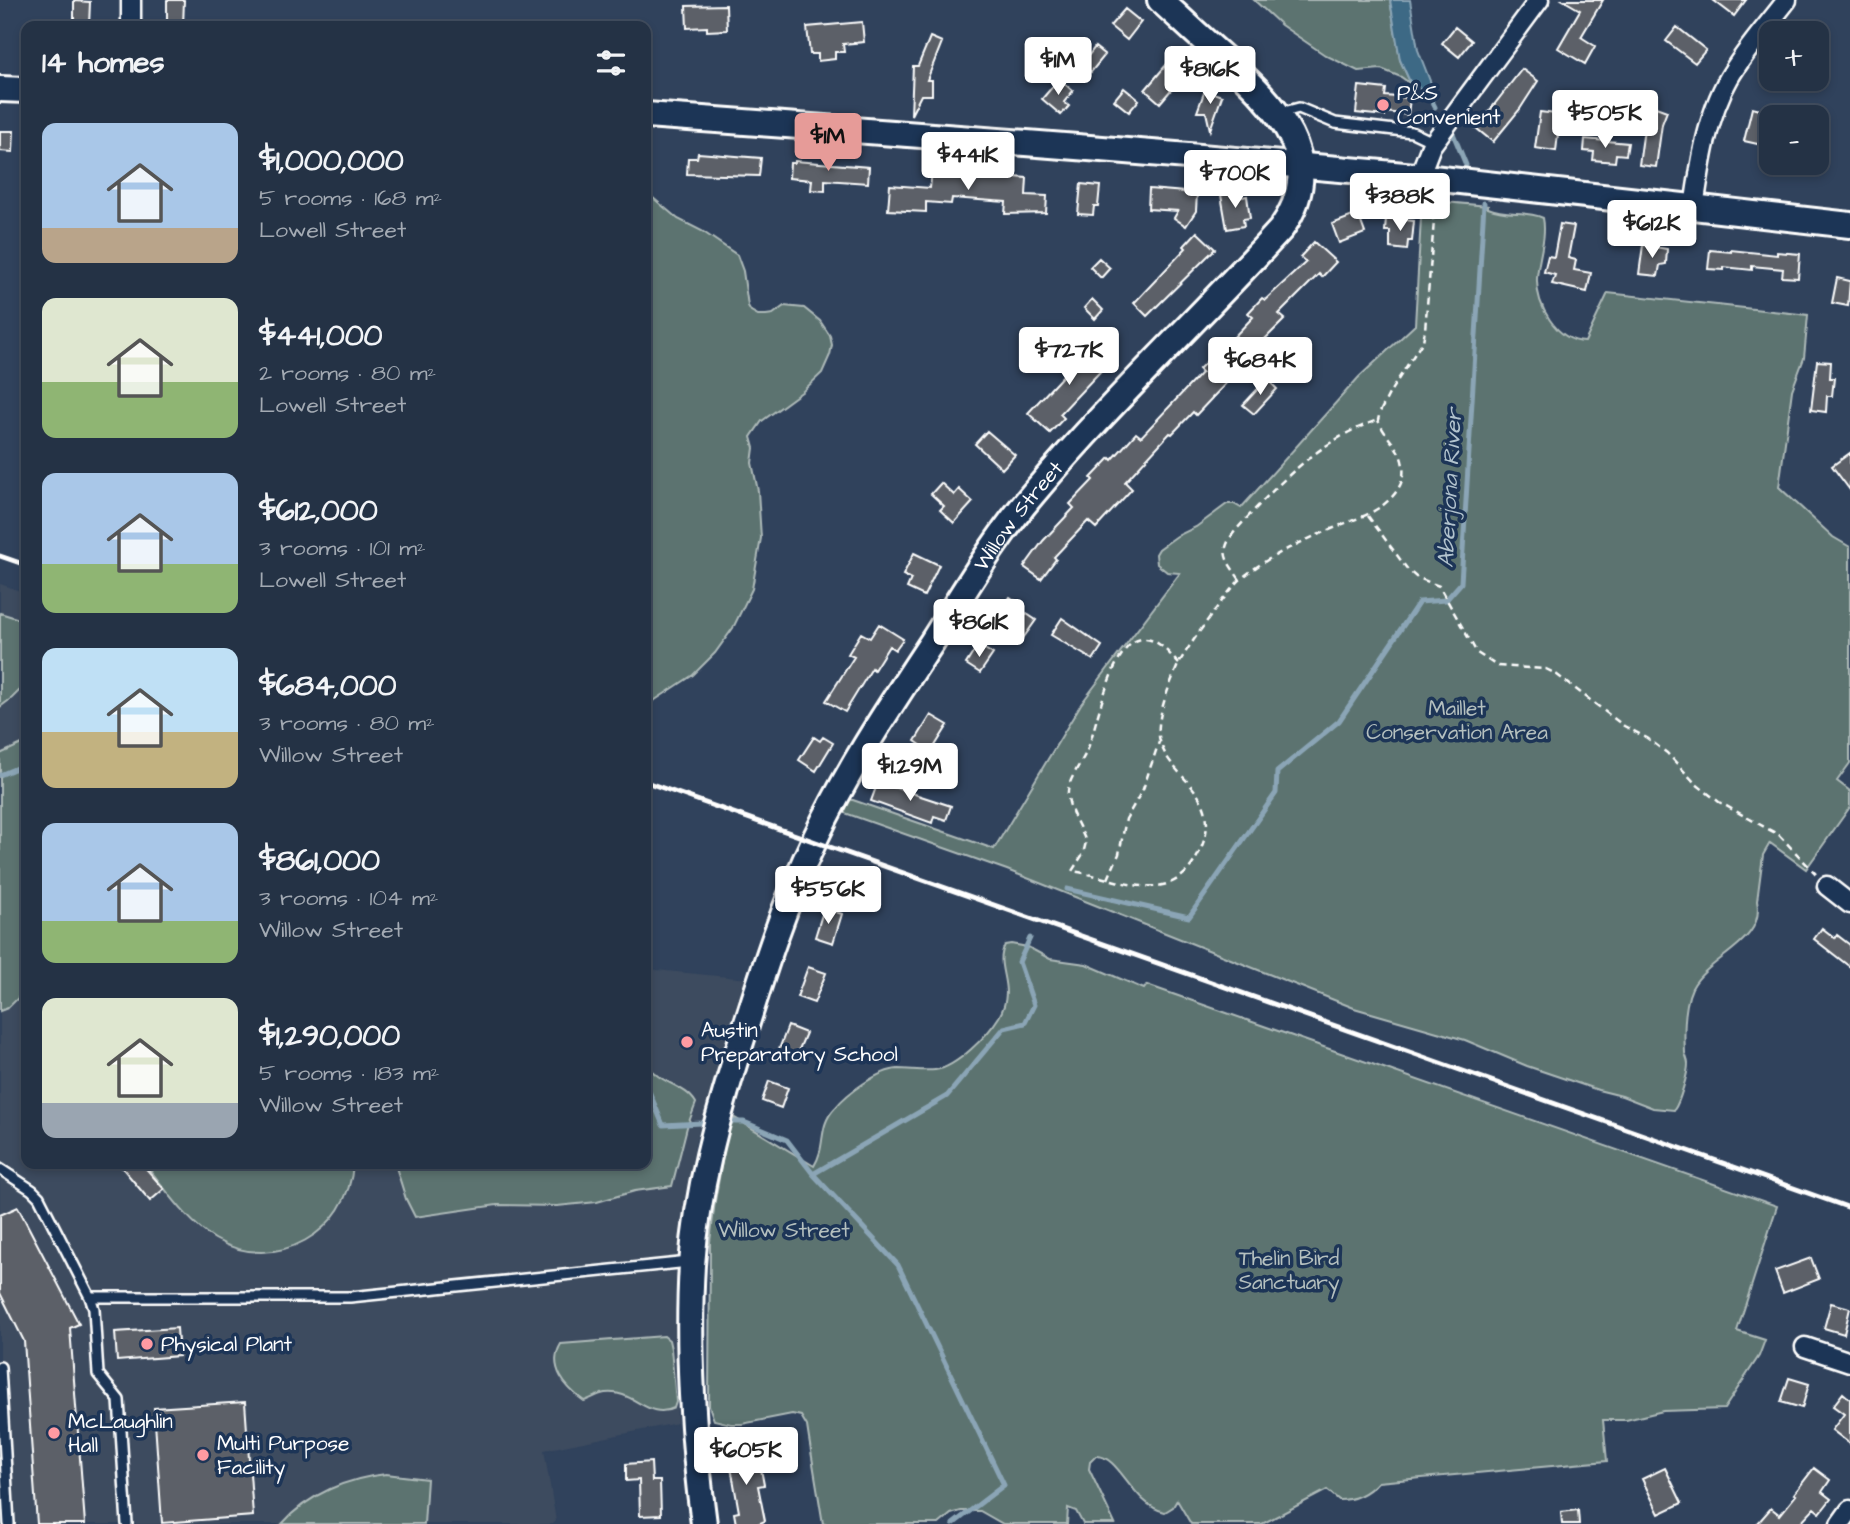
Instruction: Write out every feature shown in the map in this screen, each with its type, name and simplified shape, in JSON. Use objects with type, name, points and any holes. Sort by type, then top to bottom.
[{"type":"main road","points":[[1160,0],[1258,89],[1291,136],[1301,166]]},
{"type":"main road","points":[[0,89],[21,90]]},
{"type":"main road","points":[[651,115],[1301,166],[1850,225]]},
{"type":"main road","name":"Willow Street","points":[[704,1524],[691,1346],[692,1262],[702,1188],[745,1027],[804,865],[846,779],[880,721],[984,561],[1030,497],[1090,429],[1281,229],[1295,205],[1300,187],[1301,166]]},
{"type":"street","points":[[131,0],[131,21]]},
{"type":"street","points":[[1419,177],[1433,142],[1539,0]]},
{"type":"street","points":[[1694,208],[1704,150],[1724,87],[1735,67],[1787,0]]},
{"type":"street","points":[[1828,886],[1850,904]]},
{"type":"street","points":[[1805,1347],[1850,1362]]},
{"type":"street","points":[[1840,1524],[1850,1510]]},
{"type":"lane","points":[[1278,114],[1299,108],[1335,123],[1412,132],[1433,142]]},
{"type":"lane","points":[[0,1169],[39,1197],[90,1297],[94,1309],[98,1374],[119,1400],[127,1524]]},
{"type":"lane","points":[[90,1297],[351,1297],[692,1262]]},
{"type":"lane","points":[[0,1367],[9,1524]]},
{"type":"path","points":[[1240,580],[1227,563],[1224,554],[1228,539],[1293,471],[1318,451],[1347,432],[1378,420],[1384,403],[1423,341],[1434,221],[1419,177]]},
{"type":"path","points":[[1179,664],[1155,642],[1138,639],[1128,645],[1103,696],[1089,747],[1071,780],[1068,797],[1086,842],[1083,854],[1072,871],[1142,887],[1162,886],[1173,883],[1187,871],[1198,856],[1205,839],[1207,821],[1204,806],[1191,782],[1166,756],[1158,726],[1179,664],[1240,580],[1283,553],[1367,515],[1398,491],[1404,475],[1401,455],[1378,420]]},
{"type":"path","points":[[1367,515],[1408,570],[1416,577],[1439,586],[1477,653],[1497,666],[1546,669],[1556,674],[1607,713],[1667,753],[1696,784],[1719,802],[1779,835],[1828,886]]},
{"type":"path","points":[[1108,878],[1119,854],[1126,819],[1143,789],[1160,741]]},
{"type":"shaded area","points":[[1390,0],[1410,0],[1418,50],[1432,86],[1430,98],[1416,85],[1411,84],[1400,60]]},
{"type":"shaded area","name":"Austin Preparatory School","points":[[0,584],[21,591],[21,1169],[651,1169],[651,969],[748,979],[695,1144],[675,1295],[677,1423],[544,1450],[556,1521],[553,1524],[0,1524]]},
{"type":"green space","points":[[1254,0],[1390,0],[1400,60],[1411,84],[1381,69],[1358,71],[1325,55],[1281,25]]},
{"type":"green space","points":[[651,196],[678,219],[702,231],[737,255],[751,311],[766,315],[773,314],[784,306],[804,308],[820,321],[830,336],[832,345],[822,373],[803,391],[762,421],[751,437],[761,538],[752,589],[733,628],[715,653],[693,675],[651,703]]},
{"type":"green space","name":"Maillet Conservation Area","points":[[1422,200],[1488,206],[1502,212],[1543,218],[1544,233],[1537,278],[1540,299],[1550,320],[1565,335],[1575,340],[1585,342],[1608,293],[1808,315],[1804,358],[1792,390],[1779,487],[1833,537],[1850,547],[1850,763],[1837,781],[1850,791],[1850,807],[1806,869],[1770,843],[1763,855],[1757,915],[1753,928],[1745,939],[1700,977],[1689,995],[1685,1029],[1688,1068],[1674,1110],[1653,1108],[1527,1066],[1465,1040],[1354,1008],[1007,870],[842,812],[850,799],[994,849],[1081,704],[1180,573],[1167,572],[1157,564],[1156,554],[1159,549],[1227,504],[1241,508],[1359,377],[1415,325]]},
{"type":"green space","points":[[0,613],[21,619],[21,689],[0,707]]},
{"type":"green space","points":[[21,744],[21,995],[8,1008],[0,1011],[0,754]]},
{"type":"green space","name":"Thelin Bird Sanctuary","points":[[1005,945],[1028,947],[1050,959],[1086,964],[1144,989],[1147,985],[1777,1206],[1737,1331],[1765,1340],[1759,1356],[1724,1409],[1663,1411],[1626,1420],[1603,1420],[1607,1461],[1378,1482],[1360,1495],[1345,1500],[1339,1500],[1327,1490],[1262,1524],[1191,1524],[1177,1500],[1173,1507],[1165,1512],[1154,1508],[1135,1491],[1112,1463],[1096,1456],[1090,1462],[1089,1469],[1115,1524],[1083,1524],[1076,1511],[1068,1508],[1067,1524],[1003,1524],[980,1511],[961,1511],[951,1514],[939,1524],[823,1524],[807,1426],[801,1416],[792,1414],[731,1424],[714,1420],[709,1406],[710,1242],[729,1121],[734,1122],[735,1118],[814,1166],[829,1115],[855,1089],[890,1070],[943,1068],[971,1050],[987,1033],[1004,1006],[1006,987],[1002,953]]},
{"type":"green space","points":[[651,1070],[685,1092],[696,1103],[672,1186],[635,1191],[597,1202],[557,1206],[497,1205],[415,1217],[397,1169],[651,1169]]},
{"type":"green space","points":[[149,1169],[352,1169],[348,1188],[338,1209],[323,1227],[305,1240],[284,1249],[261,1252],[238,1249],[215,1239],[186,1214]]},
{"type":"green space","points":[[664,1336],[669,1340],[671,1349],[676,1402],[674,1408],[665,1411],[656,1411],[615,1393],[602,1394],[584,1401],[565,1383],[557,1369],[557,1353],[561,1344]]},
{"type":"green space","points":[[386,1474],[427,1479],[424,1524],[282,1524],[304,1504],[330,1489],[357,1479]]},
{"type":"building","points":[[167,0],[184,0],[183,21],[167,21]]},
{"type":"building","points":[[1563,0],[1603,0],[1581,37],[1595,46],[1585,64],[1558,48],[1580,10]]},
{"type":"building","points":[[1713,0],[1746,0],[1734,16]]},
{"type":"building","points":[[74,1],[90,2],[89,21],[74,21]]},
{"type":"building","points":[[726,5],[727,30],[687,28],[686,6]]},
{"type":"building","points":[[1125,9],[1141,22],[1127,40],[1110,26]]},
{"type":"building","points":[[862,22],[864,42],[843,44],[844,52],[835,52],[835,59],[818,61],[818,54],[810,54],[807,27]]},
{"type":"building","points":[[1455,27],[1472,41],[1459,57],[1442,43]]},
{"type":"building","points":[[1677,27],[1706,50],[1695,63],[1666,41]]},
{"type":"building","points":[[930,37],[942,42],[927,80],[932,80],[932,95],[921,95],[911,115],[913,66],[918,66]]},
{"type":"building","points":[[1095,47],[1105,55],[1091,72],[1082,64]]},
{"type":"building","points":[[1167,64],[1182,77],[1160,103],[1145,90]]},
{"type":"building","points":[[1522,69],[1538,81],[1520,109],[1493,142],[1476,128]]},
{"type":"building","points":[[1059,79],[1073,91],[1064,102],[1069,106],[1061,115],[1042,99]]},
{"type":"building","name":"P&S Convenient","points":[[1359,86],[1386,89],[1385,96],[1410,98],[1408,115],[1385,112],[1385,116],[1356,113]]},
{"type":"building","points":[[1124,88],[1139,100],[1129,112],[1114,100]]},
{"type":"building","points":[[1205,90],[1222,96],[1210,130],[1206,112],[1197,112]]},
{"type":"building","points":[[1653,106],[1667,111],[1662,124],[1656,167],[1639,165],[1643,136]]},
{"type":"building","points":[[1752,108],[1759,110],[1759,144],[1744,141]]},
{"type":"building","points":[[1540,112],[1556,114],[1554,126],[1559,126],[1556,151],[1535,148]]},
{"type":"building","points":[[0,131],[14,131],[13,152],[0,151]]},
{"type":"building","points":[[1585,139],[1628,143],[1626,155],[1616,154],[1615,162],[1593,160],[1594,152],[1584,151]]},
{"type":"building","points":[[698,153],[761,158],[759,176],[687,174],[688,158],[697,158]]},
{"type":"building","points":[[795,161],[869,167],[868,183],[825,180],[825,191],[811,190],[812,180],[789,178],[790,163]]},
{"type":"building","points":[[972,169],[992,170],[991,175],[1027,178],[1026,195],[1047,196],[1046,213],[1005,214],[1006,202],[952,198],[951,204],[926,202],[926,212],[888,210],[890,185],[930,188],[932,171],[972,174]]},
{"type":"building","points":[[1081,184],[1100,186],[1098,206],[1094,206],[1093,215],[1078,214]]},
{"type":"building","points":[[1149,189],[1197,193],[1196,211],[1186,226],[1174,218],[1178,211],[1148,209]]},
{"type":"building","points":[[1236,192],[1237,198],[1247,196],[1250,218],[1243,219],[1244,226],[1227,229],[1221,195]]},
{"type":"building","points":[[1358,214],[1365,233],[1339,243],[1332,224]]},
{"type":"building","points":[[1386,218],[1414,221],[1412,241],[1408,241],[1407,250],[1390,248],[1390,231],[1385,231]]},
{"type":"building","points":[[1560,224],[1574,226],[1568,258],[1576,260],[1574,270],[1591,273],[1587,292],[1552,284],[1555,275],[1544,272],[1548,256],[1554,257]]},
{"type":"building","points":[[1197,232],[1215,249],[1147,316],[1134,303],[1186,248],[1184,246]]},
{"type":"building","points":[[1314,242],[1336,262],[1322,277],[1319,274],[1279,314],[1285,319],[1249,355],[1246,352],[1227,372],[1226,375],[1230,379],[1196,415],[1193,412],[1170,433],[1125,482],[1132,489],[1096,528],[1088,521],[1054,557],[1056,559],[1041,579],[1024,567],[1043,541],[1074,508],[1070,504],[1093,480],[1091,478],[1110,458],[1112,460],[1136,433],[1141,437],[1202,372],[1199,369],[1211,357],[1213,359],[1253,317],[1248,313],[1262,298],[1265,300],[1306,262],[1300,257]]},
{"type":"building","points":[[1643,245],[1667,249],[1666,264],[1660,265],[1658,276],[1639,274]]},
{"type":"building","points":[[1710,250],[1800,254],[1798,278],[1782,277],[1783,269],[1752,266],[1752,270],[1724,267],[1724,270],[1708,269]]},
{"type":"building","points":[[1099,258],[1110,268],[1101,278],[1090,267]]},
{"type":"building","points":[[1837,278],[1850,281],[1848,306],[1832,303]]},
{"type":"building","points":[[1092,299],[1103,310],[1095,319],[1084,308]]},
{"type":"building","points":[[1094,342],[1112,359],[1060,414],[1064,418],[1050,433],[1028,413]]},
{"type":"building","points":[[1817,361],[1831,362],[1830,378],[1834,378],[1832,396],[1827,396],[1826,412],[1811,410]]},
{"type":"building","points":[[1267,379],[1277,389],[1254,414],[1243,405]]},
{"type":"building","points":[[987,431],[1015,455],[1002,469],[975,444]]},
{"type":"building","points":[[1850,453],[1850,490],[1832,466]]},
{"type":"building","points":[[941,483],[954,495],[959,489],[973,502],[954,523],[940,510],[944,506],[931,494]]},
{"type":"building","points":[[914,553],[939,565],[924,596],[907,588],[911,579],[903,575]]},
{"type":"building","points":[[1010,597],[1024,606],[1021,610],[1036,620],[1024,637],[995,618]]},
{"type":"building","points":[[1062,618],[1102,646],[1093,660],[1051,635]]},
{"type":"building","points":[[879,624],[903,639],[895,650],[889,646],[845,712],[826,701],[854,657],[848,654],[861,633],[870,638]]},
{"type":"building","points":[[978,645],[993,654],[980,673],[966,664]]},
{"type":"building","points":[[931,715],[948,725],[931,752],[915,741]]},
{"type":"building","points":[[814,737],[820,741],[823,737],[833,743],[816,771],[799,760]]},
{"type":"building","points":[[878,782],[951,806],[946,820],[934,816],[932,823],[871,801]]},
{"type":"building","points":[[824,908],[842,914],[833,943],[815,937]]},
{"type":"building","points":[[1822,928],[1850,945],[1850,967],[1814,939]]},
{"type":"building","points":[[808,967],[826,973],[814,1003],[797,997]]},
{"type":"building","points":[[788,1026],[806,1033],[795,1059],[778,1052]]},
{"type":"building","points":[[769,1081],[788,1088],[781,1108],[762,1101]]},
{"type":"building","points":[[123,1169],[146,1169],[164,1189],[150,1201]]},
{"type":"building","points":[[18,1207],[79,1324],[70,1328],[85,1524],[37,1524],[24,1341],[0,1293],[0,1215]]},
{"type":"building","points":[[1811,1258],[1819,1279],[1783,1293],[1775,1271]]},
{"type":"building","points":[[1831,1303],[1850,1308],[1844,1334],[1824,1328]]},
{"type":"building","name":"Physical Plant","points":[[177,1328],[179,1356],[117,1361],[115,1332]]},
{"type":"building","points":[[1789,1378],[1809,1384],[1802,1408],[1781,1402]]},
{"type":"building","points":[[1843,1393],[1850,1399],[1850,1444],[1832,1430],[1844,1414],[1833,1406]]},
{"type":"building","name":"Multi Purpose Facility","points":[[245,1402],[253,1516],[162,1523],[154,1408]]},
{"type":"building","points":[[743,1441],[751,1471],[761,1469],[764,1485],[758,1486],[765,1521],[758,1524],[736,1524],[734,1513],[739,1512],[729,1444]]},
{"type":"building","points":[[651,1462],[652,1481],[660,1481],[661,1515],[640,1516],[639,1480],[626,1481],[626,1464]]},
{"type":"building","points":[[1665,1468],[1682,1503],[1659,1514],[1642,1479]]},
{"type":"building","points":[[1814,1468],[1830,1480],[1822,1492],[1831,1499],[1820,1513],[1814,1508],[1799,1524],[1757,1524],[1771,1508],[1780,1515]]},
{"type":"building","points":[[1578,1510],[1579,1524],[1562,1524],[1561,1512]]},
{"type":"waterway","name":"Aberjona River","points":[[1428,93],[1435,107]]},
{"type":"waterway","name":"Aberjona River","points":[[1452,131],[1466,165]]},
{"type":"waterway","name":"Aberjona River","points":[[1067,889],[1189,917],[1276,793],[1277,772],[1339,721],[1419,602],[1446,600],[1461,583],[1484,203]]},
{"type":"waterway","points":[[0,775],[21,766]]},
{"type":"waterway","name":"Aberjona River","points":[[813,1174],[947,1096],[1004,1028],[1025,1023],[1034,1005],[1019,962],[1030,938]]},
{"type":"waterway","points":[[651,1096],[663,1125],[702,1123]]},
{"type":"waterway","points":[[732,1122],[744,1122],[787,1140],[813,1174],[898,1265],[1004,1485],[953,1524]]},
{"type":"railway","points":[[0,556],[21,563]]},
{"type":"railway","points":[[651,784],[1850,1208]]},
{"type":"place","name":"P&S Convenient","points":[[1383,105]]},
{"type":"place","name":"Austin Preparatory School","points":[[687,1042]]},
{"type":"place","name":"Physical Plant","points":[[147,1344]]},
{"type":"place","name":"McLaughlin Hall","points":[[54,1433]]},
{"type":"place","name":"Multi Purpose Facility","points":[[203,1455]]}]
